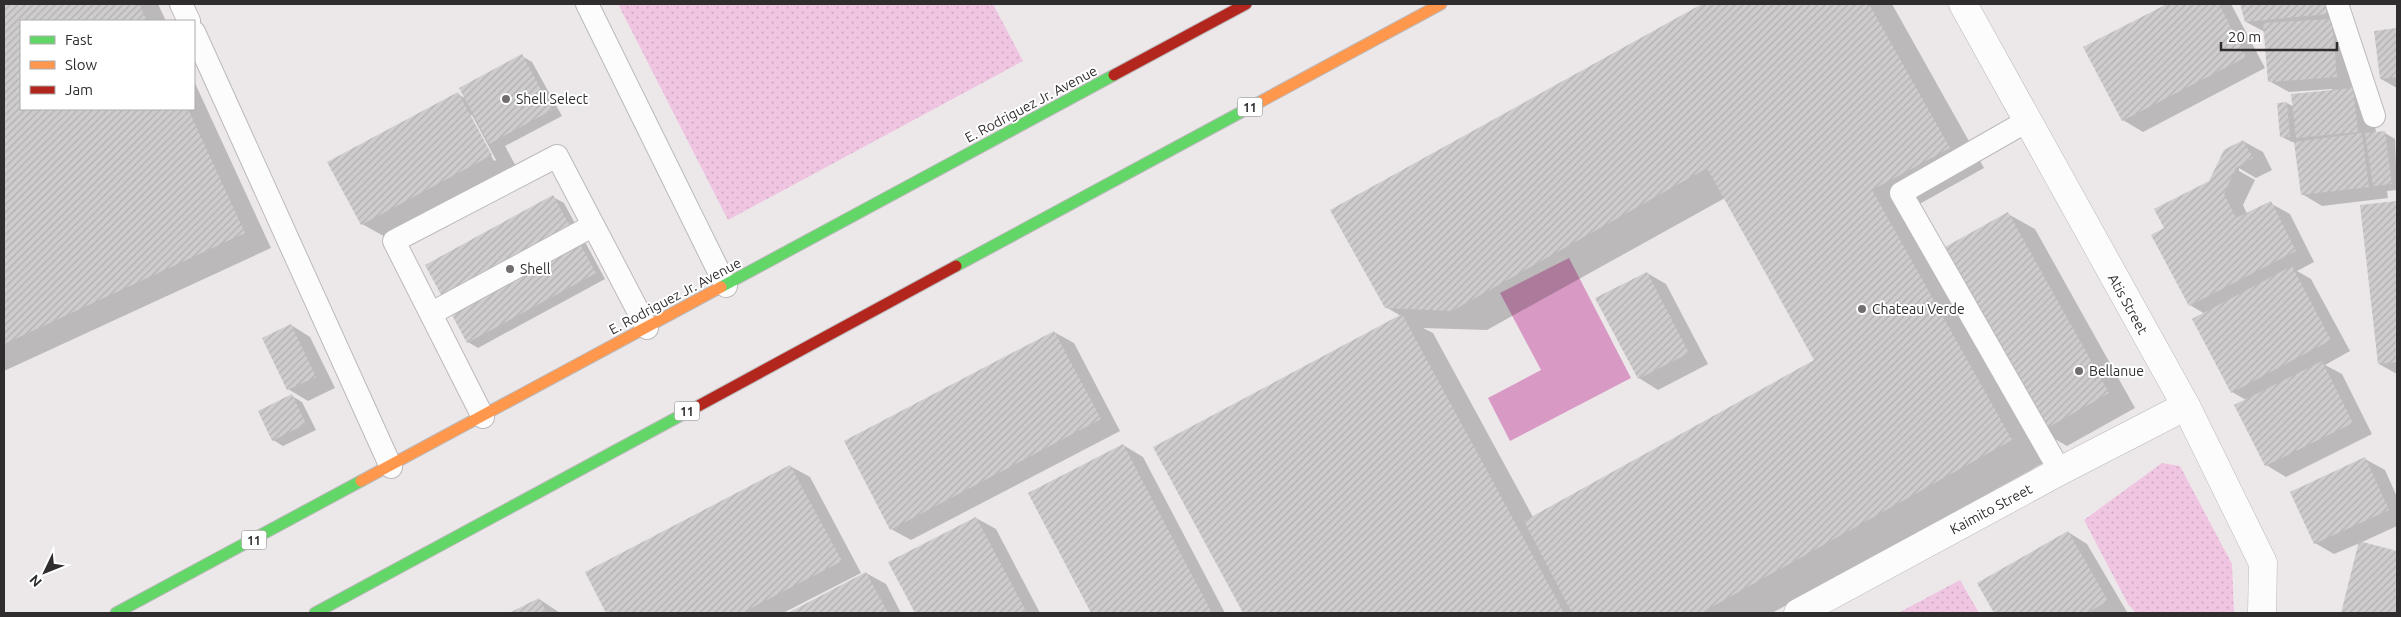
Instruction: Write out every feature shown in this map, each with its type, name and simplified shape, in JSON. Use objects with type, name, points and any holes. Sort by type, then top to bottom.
[{"type":"main road","name":"E. Rodriguez Jr. Avenue","points":[[116,613],[391,467],[1246,4]]},
{"type":"main road","name":"11","points":[[315,613],[1441,4]]},
{"type":"street","name":"Atis Street","points":[[1963,4],[2186,406],[2262,563],[2262,613]]},
{"type":"street","name":"Kaimito Street","points":[[1798,613],[2060,471],[2186,406]]},
{"type":"lane","points":[[181,4],[189,20]]},
{"type":"lane","points":[[587,4],[726,286]]},
{"type":"lane","points":[[2337,4],[2374,116]]},
{"type":"lane","points":[[195,34],[391,467]]},
{"type":"lane","points":[[2027,121],[1901,193],[2060,471]]},
{"type":"lane","points":[[483,417],[394,241],[557,156],[647,328]]},
{"type":"lane","points":[[432,313],[592,226]]},
{"type":"shaded area","points":[[618,4],[993,4],[1023,61],[728,220]]},
{"type":"shaded area","points":[[1569,258],[1631,378],[1510,441],[1488,398],[1541,370],[1500,293]]},
{"type":"shaded area","points":[[2162,463],[2180,466],[2232,564],[2234,613],[2136,613],[2128,604],[2084,520]]},
{"type":"shaded area","points":[[1960,580],[1979,613],[1898,613]]},
{"type":"building","points":[[4,4],[139,4],[147,20],[20,20],[20,110],[188,110],[245,233],[4,344]]},
{"type":"building","name":"Chateau Verde","points":[[1702,4],[1869,4],[1950,148],[1872,190],[2012,440],[1701,613],[1572,613],[1524,521],[1814,360],[1707,168],[1452,311],[1385,308],[1330,210]]},
{"type":"building","points":[[2167,4],[2219,4],[2246,57],[2122,121],[2083,47]]},
{"type":"building","points":[[2240,4],[2324,4],[2328,14],[2245,22]]},
{"type":"building","points":[[2332,19],[2337,77],[2268,82],[2263,23]]},
{"type":"building","points":[[2397,28],[2397,77],[2380,79],[2374,31]]},
{"type":"building","name":"Shell Select","points":[[522,54],[552,110],[489,144],[459,88]]},
{"type":"building","points":[[2353,88],[2358,132],[2296,138],[2291,94]]},
{"type":"building","points":[[458,92],[492,155],[361,225],[327,162]]},
{"type":"building","points":[[2287,102],[2290,137],[2280,137],[2277,103]]},
{"type":"building","points":[[2385,131],[2392,184],[2373,186],[2365,133]]},
{"type":"building","points":[[2362,133],[2369,187],[2301,195],[2294,142]]},
{"type":"building","points":[[2243,140],[2253,158],[2236,168],[2224,194],[2236,218],[2271,201],[2296,251],[2189,306],[2151,235],[2164,228],[2154,209],[2209,181],[2224,150]]},
{"type":"building","name":"Shell","points":[[553,195],[596,273],[467,343],[425,265]]},
{"type":"building","points":[[2397,201],[2397,362],[2378,364],[2360,205]]},
{"type":"building","points":[[2008,212],[2109,393],[2040,432],[1938,251]]},
{"type":"building","points":[[2292,266],[2331,340],[2231,393],[2192,319]]},
{"type":"building","points":[[1647,272],[1689,353],[1638,379],[1595,298]]},
{"type":"building","points":[[1402,314],[1564,613],[1243,613],[1153,447]]},
{"type":"building","points":[[291,324],[316,377],[287,390],[262,338]]},
{"type":"building","points":[[1054,331],[1101,419],[890,530],[844,441]]},
{"type":"building","points":[[2322,361],[2353,423],[2265,466],[2234,405]]},
{"type":"building","points":[[292,394],[306,424],[272,441],[258,411]]},
{"type":"building","points":[[1123,444],[1212,613],[1091,613],[1028,493]]},
{"type":"building","points":[[2365,457],[2389,510],[2314,544],[2290,492]]},
{"type":"building","points":[[790,465],[842,561],[742,613],[606,613],[585,572]]},
{"type":"building","points":[[976,517],[1027,613],[915,613],[888,562]]},
{"type":"building","points":[[2068,531],[2108,601],[2087,613],[1994,613],[1977,583]]},
{"type":"building","points":[[2359,541],[2397,551],[2397,613],[2341,613]]},
{"type":"building","points":[[866,572],[888,613],[788,613]]},
{"type":"building","points":[[539,598],[547,613],[509,613]]},
{"type":"traffic: fast","points":[[721,287],[1114,75]]},
{"type":"traffic: fast","points":[[956,266],[1245,110]]},
{"type":"traffic: fast","points":[[315,613],[689,411]]},
{"type":"traffic: fast","points":[[116,613],[361,481]]},
{"type":"traffic: slow","points":[[1245,110],[1441,4]]},
{"type":"traffic: slow","points":[[361,481],[721,287]]},
{"type":"traffic: jam","points":[[1114,75],[1246,4]]},
{"type":"traffic: jam","points":[[689,411],[956,266]]},
{"type":"place","name":"Shell Select","points":[[506,99]]},
{"type":"place","name":"Shell","points":[[510,269]]},
{"type":"place","name":"Chateau Verde","points":[[1862,309]]},
{"type":"place","name":"Bellanue","points":[[2079,371]]}]
